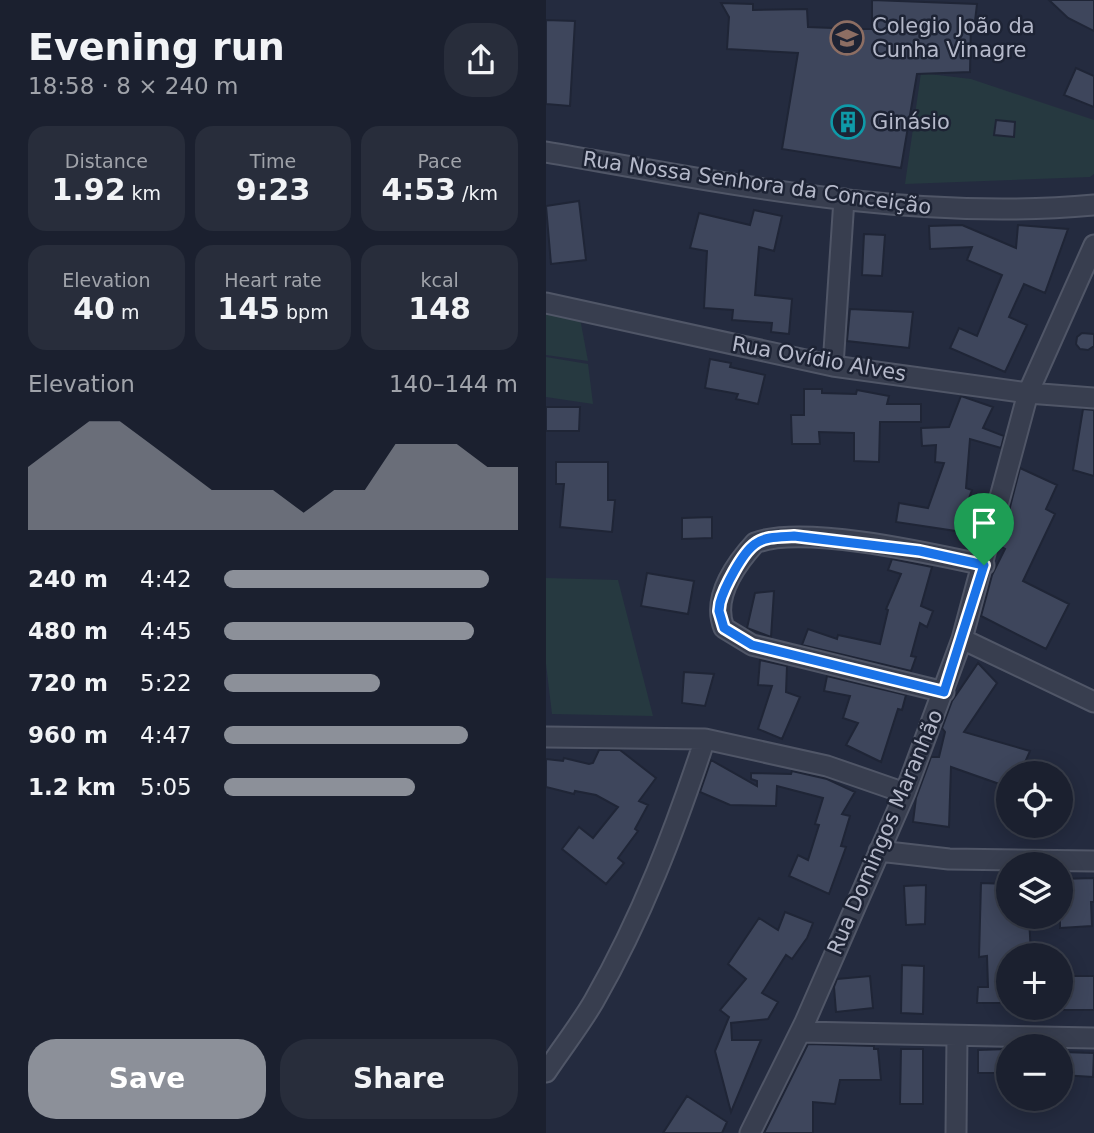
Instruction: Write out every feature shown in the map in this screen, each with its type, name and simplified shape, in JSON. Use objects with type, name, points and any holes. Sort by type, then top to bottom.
[{"type":"street","name":"Rua Nossa Senhora da Conceição","points":[[546,152],[844,199],[940,209],[989,211],[1094,205]]},
{"type":"street","points":[[833,366],[844,199]]},
{"type":"street","name":"Rua Domingos Maranhão","points":[[750,1133],[801,1032],[905,793],[962,639],[1028,393],[1094,245]]},
{"type":"street","name":"Rua Ovídio Alves","points":[[546,303],[833,366],[1028,393],[1094,398]]},
{"type":"street","points":[[944,692],[752,645],[724,628],[719,611],[723,593],[755,543],[774,538],[794,536],[906,549],[984,565]]},
{"type":"street","points":[[962,639],[1094,702]]},
{"type":"street","points":[[546,736],[705,739],[828,766],[905,793]]},
{"type":"street","points":[[546,1072],[593,1003],[630,933],[674,832],[705,739]]},
{"type":"street","points":[[879,850],[930,858],[1094,861]]},
{"type":"street","points":[[801,1032],[1094,1038]]},
{"type":"street","points":[[956,1133],[957,1037]]},
{"type":"shaded area","points":[[921,73],[971,79],[1094,120],[1094,174],[1090,177],[905,184]]},
{"type":"shaded area","points":[[546,306],[579,313],[588,361],[546,355]]},
{"type":"shaded area","points":[[546,357],[588,364],[593,404],[546,397]]},
{"type":"shaded area","points":[[546,578],[618,580],[653,716],[552,714],[546,664]]},
{"type":"building","points":[[872,0],[977,4],[975,21],[971,21],[970,72],[917,74],[901,168],[782,149],[798,53],[727,49],[729,17],[721,3],[753,4],[753,10],[807,9],[808,27],[872,29]]},
{"type":"building","points":[[1049,0],[1094,0],[1094,31],[1068,18]]},
{"type":"building","points":[[546,20],[575,21],[570,106],[546,104]]},
{"type":"building","points":[[1076,68],[1094,76],[1094,107],[1064,95]]},
{"type":"building","points":[[996,120],[1015,122],[1014,137],[994,135]]},
{"type":"building","points":[[579,201],[586,260],[551,264],[546,206]]},
{"type":"building","points":[[754,210],[782,216],[774,251],[759,247],[755,295],[792,299],[789,334],[771,332],[772,323],[732,320],[733,310],[704,308],[707,251],[690,248],[699,213],[750,225]]},
{"type":"building","points":[[962,225],[1016,248],[1018,225],[1068,229],[1045,293],[1024,284],[1009,317],[1027,325],[1005,372],[950,348],[959,328],[977,336],[1002,275],[967,260],[972,247],[930,249],[929,226]]},
{"type":"building","points":[[864,234],[885,235],[882,276],[862,275]]},
{"type":"building","points":[[850,309],[913,312],[909,348],[847,341]]},
{"type":"building","points":[[1082,333],[1094,334],[1094,346],[1088,350],[1080,349],[1076,344],[1077,337]]},
{"type":"building","points":[[710,359],[765,375],[758,404],[736,399],[738,394],[705,388]]},
{"type":"building","points":[[804,389],[822,389],[822,393],[856,394],[857,390],[889,396],[887,404],[921,404],[921,422],[880,422],[879,462],[854,461],[854,433],[819,432],[820,444],[792,444],[791,415],[804,415]]},
{"type":"building","points":[[961,396],[993,407],[983,428],[1004,436],[1001,448],[970,439],[966,488],[972,490],[964,512],[959,511],[956,531],[896,522],[899,503],[928,508],[944,463],[935,462],[936,445],[922,446],[921,428],[949,427]]},
{"type":"building","points":[[546,407],[580,407],[579,431],[546,431]]},
{"type":"building","points":[[1083,409],[1094,410],[1094,476],[1073,470]]},
{"type":"building","points":[[556,462],[608,462],[608,500],[615,500],[612,532],[560,527],[564,484],[556,484]]},
{"type":"building","points":[[1020,468],[1057,485],[1046,509],[1055,514],[1023,581],[1069,604],[1046,649],[981,616],[992,575],[1005,549],[1000,546]]},
{"type":"building","points":[[712,517],[712,538],[682,539],[682,518]]},
{"type":"building","points":[[892,559],[932,567],[921,606],[933,611],[927,627],[920,623],[911,656],[916,657],[911,671],[802,645],[808,629],[837,639],[838,635],[880,644],[888,610],[886,609],[901,574],[888,570]]},
{"type":"building","points":[[647,573],[694,581],[688,614],[641,606]]},
{"type":"building","points":[[774,591],[771,637],[747,628],[755,593]]},
{"type":"building","points":[[760,660],[787,666],[786,692],[800,697],[782,739],[758,729],[772,686],[758,685]]},
{"type":"building","points":[[978,663],[997,683],[964,732],[1030,751],[1026,761],[996,761],[996,783],[951,767],[949,827],[913,822],[916,798],[931,757],[939,757],[945,732],[942,728],[952,701]]},
{"type":"building","points":[[684,672],[714,674],[705,706],[682,703]]},
{"type":"building","points":[[827,676],[906,695],[902,710],[898,709],[881,762],[846,745],[858,723],[843,718],[850,696],[824,691]]},
{"type":"building","points":[[599,750],[620,750],[656,778],[639,801],[648,805],[635,829],[638,831],[618,858],[624,863],[606,884],[562,849],[579,827],[593,838],[618,807],[596,795],[575,791],[574,794],[546,787],[546,759],[563,761],[564,758],[589,764],[593,763]]},
{"type":"building","points":[[711,760],[757,786],[757,781],[751,779],[751,773],[791,774],[792,771],[827,779],[855,792],[842,814],[850,816],[841,846],[846,847],[829,894],[789,876],[798,855],[808,860],[819,825],[815,824],[823,798],[777,786],[776,806],[730,805],[700,792]]},
{"type":"building","points":[[1094,878],[1092,926],[1073,927],[1073,879]]},
{"type":"building","points":[[981,883],[996,884],[996,929],[1030,929],[1030,943],[996,943],[996,1003],[977,1003],[978,987],[988,987],[987,956],[979,957]]},
{"type":"building","points":[[926,885],[925,924],[906,925],[904,886]]},
{"type":"building","points":[[785,912],[813,923],[807,938],[792,959],[786,955],[762,993],[778,1002],[768,1019],[731,1023],[732,1040],[761,1040],[731,1112],[715,1051],[729,1017],[720,1010],[746,979],[728,964],[759,918],[778,930]]},
{"type":"building","points":[[902,965],[924,966],[923,1014],[901,1013]]},
{"type":"building","points":[[870,976],[873,1008],[836,1012],[834,987],[837,979]]},
{"type":"building","points":[[1073,976],[1094,976],[1094,1010],[1073,1010]]},
{"type":"building","points":[[808,1044],[874,1046],[874,1049],[878,1049],[881,1080],[840,1080],[835,1104],[813,1102],[813,1133],[764,1133]]},
{"type":"building","points":[[901,1049],[923,1049],[923,1104],[900,1104]]},
{"type":"building","points":[[996,1049],[996,1073],[978,1073],[978,1050]]},
{"type":"building","points":[[1073,1052],[1094,1053],[1093,1077],[1073,1076]]},
{"type":"building","points":[[687,1096],[727,1122],[722,1133],[663,1133]]},
{"type":"place","name":"Colegio João da Cunha Vinagre","points":[[847,38]]},
{"type":"place","name":"Ginásio","points":[[848,122]]},
{"type":"route","points":[[794,536],[840,541],[920,551],[984,565],[944,692],[752,645],[724,628],[720,619],[723,593],[748,551],[755,543],[764,539],[794,536]]}]
